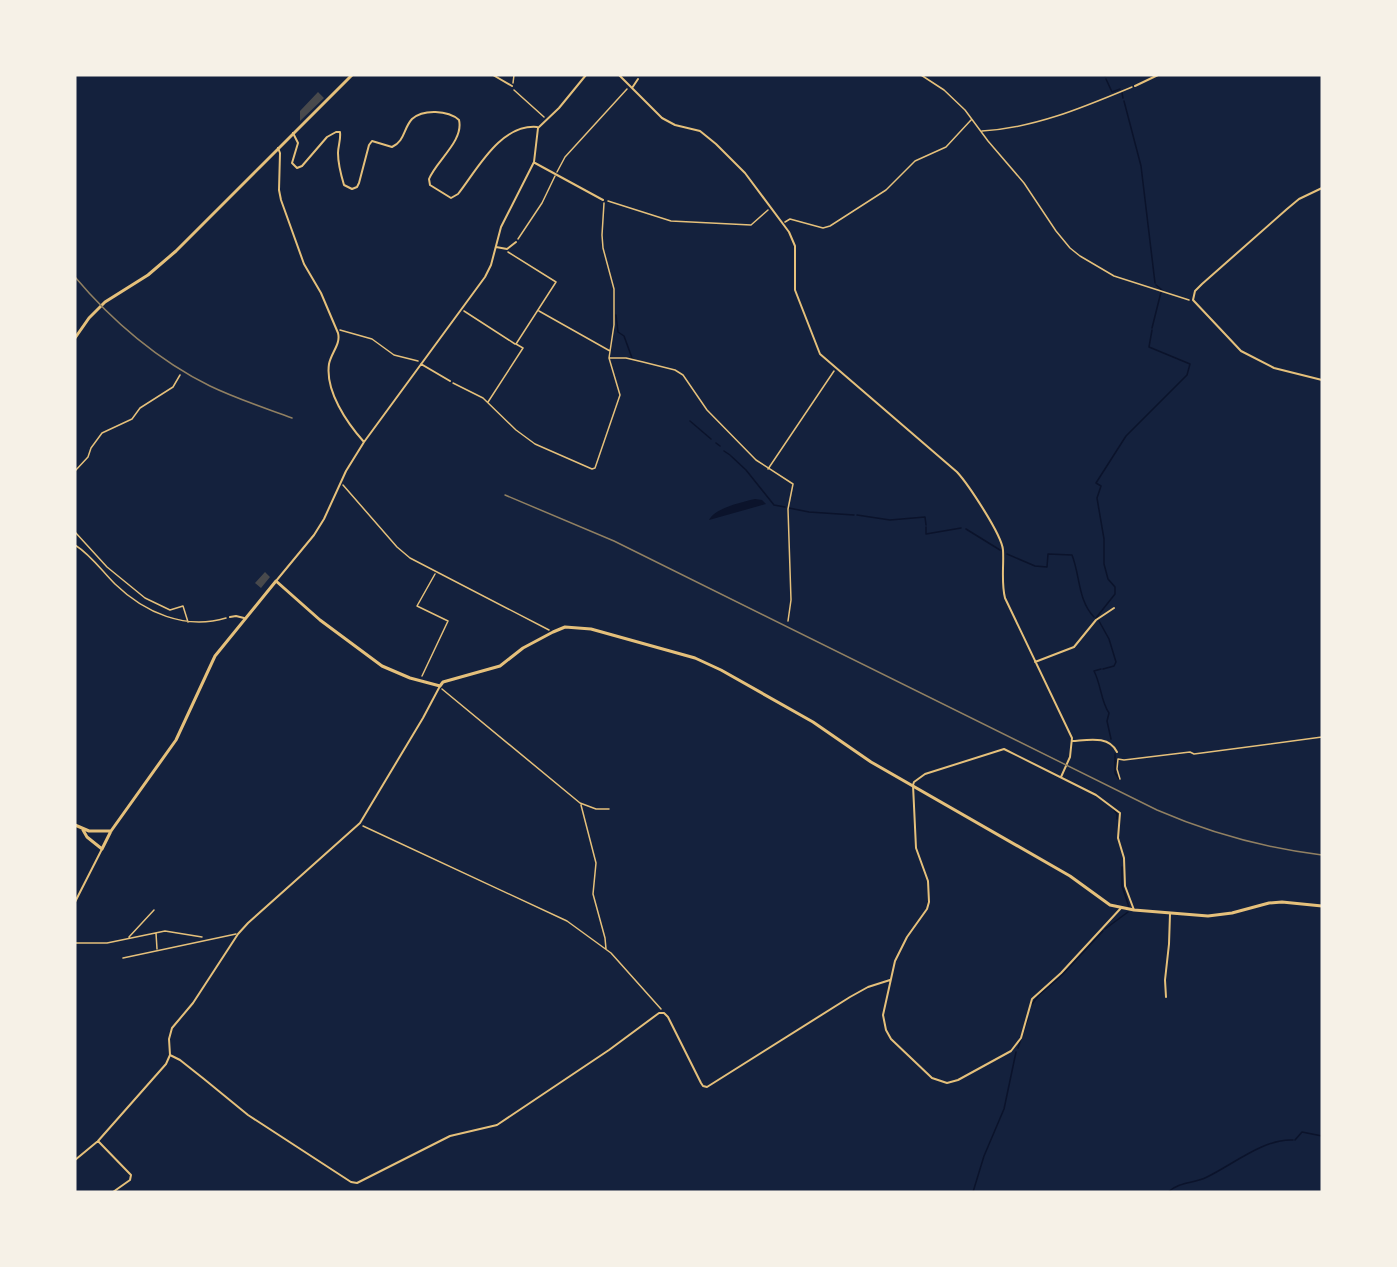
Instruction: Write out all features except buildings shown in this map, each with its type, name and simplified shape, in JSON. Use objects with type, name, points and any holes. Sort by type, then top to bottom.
[{"type":"street","points":[[75,338],[89,318],[105,302],[162,264],[352,75]]},
{"type":"street","points":[[493,75],[512,86]]},
{"type":"street","points":[[75,902],[111,831],[167,754],[183,726],[211,664],[314,535],[324,519],[340,482],[364,442],[485,277],[491,265],[501,227],[534,162],[538,128],[560,108],[586,75]]},
{"type":"street","points":[[619,75],[662,118],[675,125],[700,131],[745,173],[789,232],[795,246],[794,283],[817,349],[957,472],[967,484],[1002,544],[1005,598],[1072,741],[1070,757],[1061,777]]},
{"type":"street","points":[[1134,86],[1158,75]]},
{"type":"street","points":[[631,87],[639,79]]},
{"type":"street","points":[[293,133],[298,143],[292,163],[297,168],[306,162],[327,137],[340,132],[338,155],[342,178],[346,187],[352,189],[359,183],[372,141],[392,147],[402,141],[409,124],[418,116],[436,112],[453,115],[459,120],[460,128],[447,153],[429,179],[430,185],[451,198],[458,194],[496,145],[512,133],[538,128]]},
{"type":"street","points":[[278,148],[280,153],[279,195],[282,206],[304,264],[337,329],[339,338],[330,364],[331,385],[346,417],[364,442]]},
{"type":"street","points":[[534,162],[603,200]]},
{"type":"street","points":[[1322,188],[1299,199],[1287,209],[1202,284],[1193,300],[1241,351],[1288,373],[1322,380]]},
{"type":"street","points":[[496,247],[507,249],[516,242]]},
{"type":"street","points":[[422,363],[450,381]]},
{"type":"street","points":[[276,581],[320,620],[382,666],[440,686]]},
{"type":"street","points":[[1035,662],[1074,647],[1096,620],[1114,608]]},
{"type":"street","points":[[230,617],[238,616],[245,619]]},
{"type":"street","points":[[75,1160],[98,1141],[166,1064],[170,1055],[169,1039],[172,1028],[193,1003],[238,934],[360,824],[443,682],[500,666],[523,648],[565,627],[591,629],[708,663],[813,722],[871,762],[1070,876],[1105,902],[1121,908],[1170,914],[1220,915],[1259,904],[1282,902],[1322,906]]},
{"type":"street","points":[[1072,741],[1102,740],[1114,747],[1117,752]]},
{"type":"street","points":[[1121,908],[1061,973],[1032,999],[1021,1038],[1011,1051],[953,1082],[947,1083],[932,1078],[891,1039],[886,1030],[883,1015],[890,980],[900,949],[927,909],[929,902],[928,881],[916,848],[913,785],[918,779],[932,771],[1004,748],[1096,795],[1120,813],[1118,838],[1124,858],[1125,886],[1134,910]]},
{"type":"street","points":[[75,825],[102,849]]},
{"type":"street","points":[[83,830],[111,831]]},
{"type":"street","points":[[1166,997],[1165,980],[1170,914]]},
{"type":"street","points":[[170,1055],[180,1060],[248,1115],[351,1182],[357,1183],[450,1136],[497,1125],[609,1050],[656,1015],[664,1013],[676,1031],[703,1086],[707,1087],[714,1085],[850,997],[868,987],[890,980]]},
{"type":"street","points":[[98,1141],[131,1175],[130,1180],[113,1192]]},
{"type":"lane","points":[[639,79],[642,75]]},
{"type":"lane","points":[[123,958],[238,934]]},
{"type":"path","points":[[514,75],[512,86],[516,92],[546,120]]},
{"type":"path","points":[[921,75],[944,90],[965,110],[1024,183],[1056,231],[1080,256],[1114,276],[1193,300]]},
{"type":"path","points":[[981,131],[1075,111],[1134,86]]},
{"type":"path","points":[[516,242],[540,207],[565,157],[631,87]]},
{"type":"path","points":[[783,224],[790,219],[823,228],[830,226],[886,190],[914,162],[946,147],[972,119]]},
{"type":"path","points":[[450,381],[483,398],[516,430],[535,444],[594,469],[620,397],[609,358],[614,325],[614,289],[603,248],[603,200],[658,218],[751,225],[771,208]]},
{"type":"path","points":[[504,249],[556,282],[516,344]]},
{"type":"path","points":[[462,309],[523,348],[488,403]]},
{"type":"path","points":[[538,310],[610,351]]},
{"type":"path","points":[[337,329],[372,339],[398,357],[422,363]]},
{"type":"path","points":[[609,358],[635,360],[675,370],[683,375],[707,410],[756,460],[793,484],[788,509],[791,600],[788,621]]},
{"type":"path","points":[[768,469],[836,368]]},
{"type":"path","points":[[75,471],[88,457],[91,448],[102,433],[132,420],[140,408],[173,387],[180,375]]},
{"type":"path","points":[[340,482],[361,503],[401,551],[435,573],[553,632]]},
{"type":"path","points":[[75,532],[107,567],[145,598],[170,610],[183,606],[188,623]]},
{"type":"path","points":[[75,545],[84,550],[125,594],[163,616],[188,623],[212,622],[230,617]]},
{"type":"path","points":[[420,681],[448,621],[417,606],[435,573]]},
{"type":"path","points":[[440,686],[580,803],[601,810],[609,809]]},
{"type":"path","points":[[1118,759],[1190,752],[1194,754],[1322,737]]},
{"type":"path","points":[[1117,752],[1120,779]]},
{"type":"path","points":[[580,803],[596,863],[593,894],[606,950]]},
{"type":"path","points":[[360,824],[567,921],[606,950],[664,1013]]},
{"type":"path","points":[[129,938],[154,910]]},
{"type":"path","points":[[156,932],[157,945]]},
{"type":"path","points":[[75,943],[107,943],[156,932],[186,934],[208,940]]},
{"type":"water","points":[[755,499],[762,500],[766,504],[709,520],[723,509]]},
{"type":"waterway","points":[[1106,79],[1112,92],[1120,89]]},
{"type":"waterway","points":[[1122,93],[1123,98]]},
{"type":"waterway","points":[[1124,101],[1141,166],[1155,283]]},
{"type":"waterway","points":[[1156,285],[1162,290]]},
{"type":"waterway","points":[[1152,328],[1161,292]]},
{"type":"waterway","points":[[616,315],[618,332],[624,336],[632,358]]},
{"type":"waterway","points":[[1096,618],[1115,594],[1115,587],[1108,579],[1104,564],[1104,539],[1097,498],[1101,486],[1096,483],[1126,436],[1187,375],[1190,364],[1149,347],[1152,330]]},
{"type":"waterway","points":[[690,421],[711,439]]},
{"type":"waterway","points":[[716,443],[720,446]]},
{"type":"waterway","points":[[724,451],[730,455]]},
{"type":"waterway","points":[[731,456],[746,470],[774,505],[785,507]]},
{"type":"waterway","points":[[789,508],[809,512],[854,515]]},
{"type":"waterway","points":[[857,515],[890,520],[925,517],[926,525]]},
{"type":"waterway","points":[[926,527],[926,534],[961,528]]},
{"type":"waterway","points":[[966,529],[1000,550]]},
{"type":"waterway","points":[[1007,554],[1035,566],[1047,567],[1048,554],[1072,555],[1082,596],[1094,617]]},
{"type":"waterway","points":[[1099,621],[1109,639],[1116,662],[1114,666],[1103,669]]},
{"type":"waterway","points":[[1101,669],[1094,671],[1109,713],[1107,721],[1111,739]]},
{"type":"waterway","points":[[1115,754],[1115,773],[1119,779]]},
{"type":"waterway","points":[[1114,810],[1117,819]]},
{"type":"waterway","points":[[1122,867],[1122,886],[1129,907]]},
{"type":"waterway","points":[[1105,929],[1128,912]]},
{"type":"waterway","points":[[1062,975],[1103,931]]},
{"type":"waterway","points":[[1032,1004],[1061,976]]},
{"type":"waterway","points":[[1018,1048],[1028,1018]]},
{"type":"waterway","points":[[973,1192],[984,1156],[1004,1109],[1016,1052]]},
{"type":"waterway","points":[[1295,1140],[1302,1132],[1322,1136]]},
{"type":"waterway","points":[[1168,1192],[1178,1186],[1207,1177],[1271,1143],[1293,1140]]},
{"type":"railway","points":[[75,277],[137,339],[173,365],[220,391],[292,418]]},
{"type":"railway","points":[[505,495],[614,541],[1157,810],[1197,826],[1238,838],[1322,855]]}]
